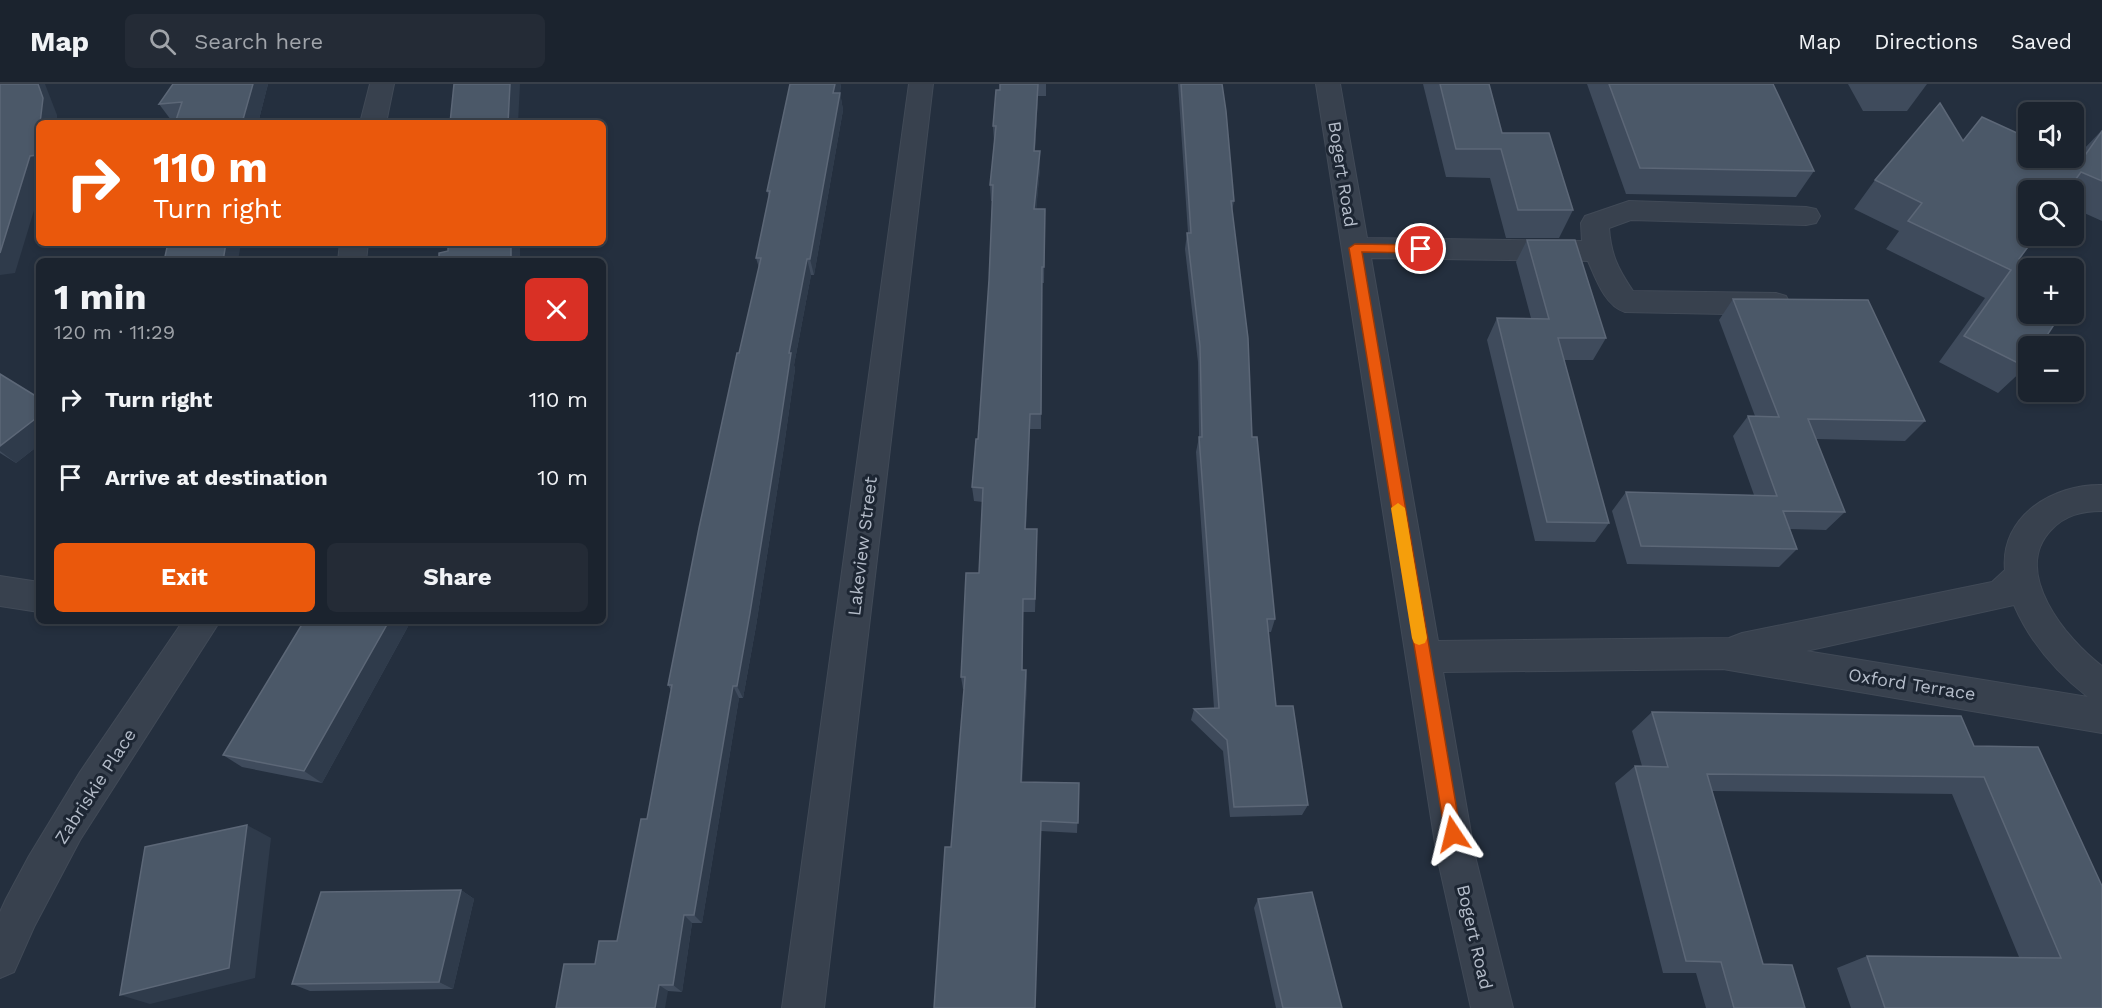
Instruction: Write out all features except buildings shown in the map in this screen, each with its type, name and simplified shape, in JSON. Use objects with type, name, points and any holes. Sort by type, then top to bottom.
[{"type":"street","points":[[374,120],[382,84]]},
{"type":"street","name":"Lakeview Street","points":[[803,1008],[921,84]]},
{"type":"street","name":"Bogert Road","points":[[1328,84],[1456,856],[1492,1008]]},
{"type":"street","points":[[1803,305],[1625,301],[1610,279],[1598,251],[1595,224],[1629,210],[1806,216]]},
{"type":"street","points":[[1355,248],[1598,251]]},
{"type":"street","points":[[2099,490],[2060,504],[2036,521],[2022,546],[2021,576],[2033,611],[2057,647],[2102,687]]},
{"type":"street","name":"Oxford Terrace","points":[[1723,653],[2002,595],[2021,576]]},
{"type":"street","points":[[0,591],[36,597]]},
{"type":"street","name":"Zabriskie Place","points":[[0,958],[16,920],[64,830],[200,624]]},
{"type":"street","name":"Oxford Terrace","points":[[1423,657],[1723,653],[2102,716]]},
{"type":"slow traffic","points":[[1398,508],[1419,638]]},
{"type":"route","points":[[1421,249],[1355,248],[1453,834]]}]
